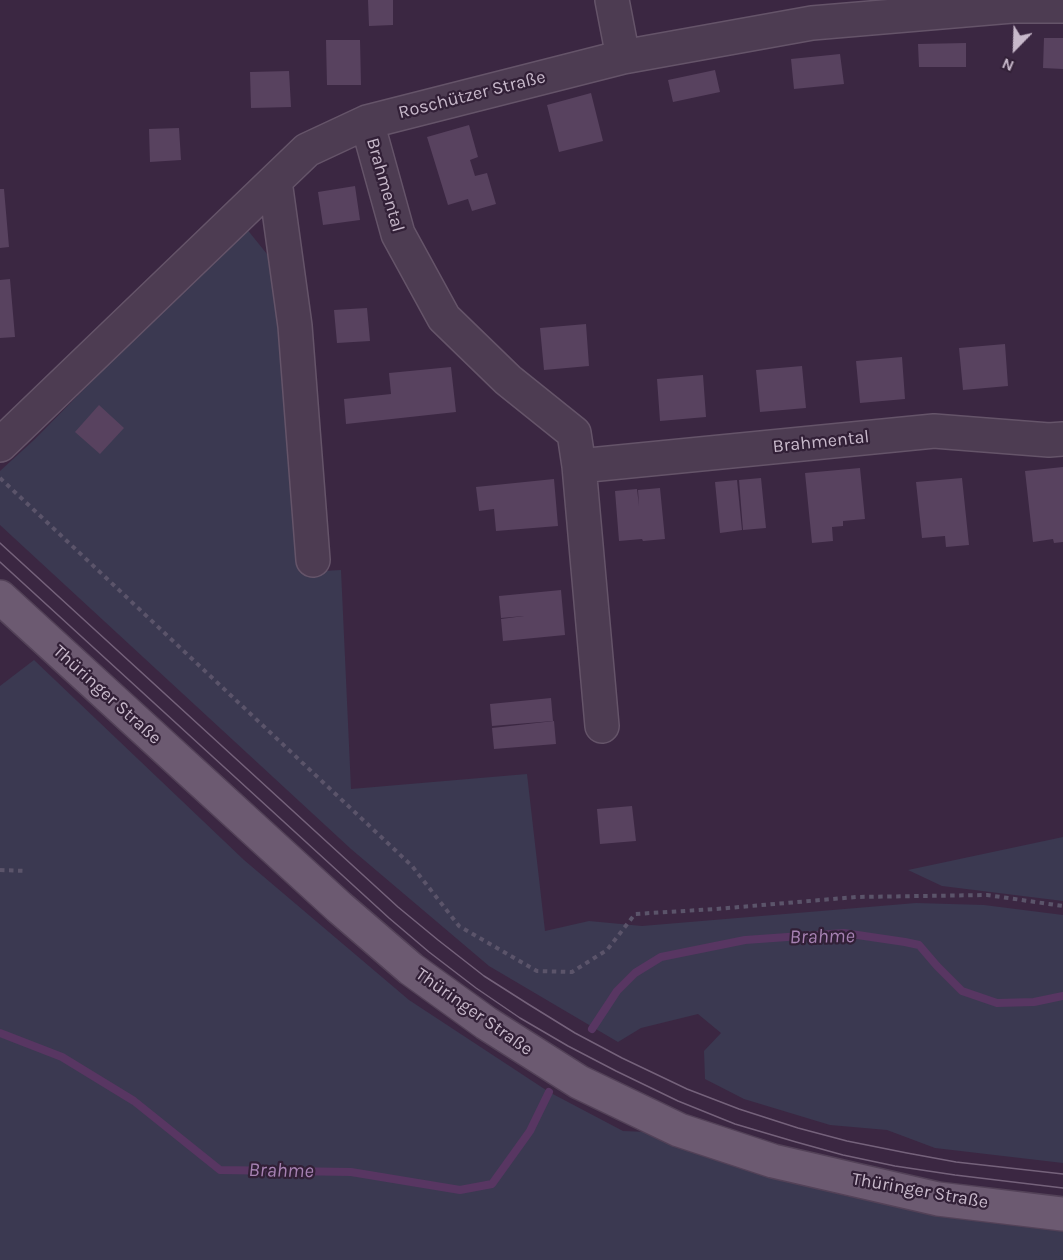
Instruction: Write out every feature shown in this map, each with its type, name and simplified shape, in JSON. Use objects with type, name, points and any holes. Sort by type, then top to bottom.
[{"type":"main road","name":"Thüringer Straße","points":[[0,597],[339,907],[411,969],[486,1023],[579,1082],[679,1130],[773,1161],[938,1198],[1063,1214]]},
{"type":"street","points":[[612,0],[623,57]]},
{"type":"street","name":"Roschützer Straße","points":[[0,445],[307,150],[367,122],[623,57],[812,23],[1012,6],[1063,6]]},
{"type":"street","name":"Brahmental","points":[[367,122],[398,234],[444,318],[508,380],[574,434],[579,466],[602,726]]},
{"type":"street","points":[[275,181],[295,326],[313,560]]},
{"type":"street","name":"Brahmental","points":[[579,466],[934,431],[1049,440],[1063,439]]},
{"type":"path","points":[[0,478],[412,866],[459,926],[537,971],[572,972],[607,950],[635,914],[856,897],[987,895],[1063,906]]},
{"type":"path","points":[[0,870],[27,871]]},
{"type":"shaded area","points":[[246,228],[275,264],[305,572],[341,570],[351,789],[527,774],[545,931],[589,921],[642,926],[916,903],[984,905],[1063,915],[1063,1163],[935,1148],[887,1130],[830,1125],[744,1099],[705,1079],[704,1051],[721,1033],[698,1014],[641,1028],[618,1042],[489,966],[351,849],[0,525],[0,471],[35,439]]},
{"type":"shaded area","points":[[34,660],[244,860],[409,1000],[549,1092],[623,1131],[648,1132],[786,1180],[846,1196],[927,1210],[1063,1228],[1063,1260],[0,1260],[0,686]]},
{"type":"shaded area","points":[[1063,837],[1063,901],[942,886],[908,870]]},
{"type":"building","points":[[368,0],[393,0],[393,25],[369,26]]},
{"type":"building","points":[[1044,38],[1063,38],[1063,69],[1043,68]]},
{"type":"building","points":[[326,40],[360,40],[361,85],[327,85]]},
{"type":"building","points":[[966,43],[966,67],[919,67],[918,44]]},
{"type":"building","points":[[840,54],[844,84],[794,89],[791,59]]},
{"type":"building","points":[[715,70],[720,92],[673,102],[668,80]]},
{"type":"building","points":[[289,71],[291,107],[251,108],[250,72]]},
{"type":"building","points":[[591,93],[603,141],[559,152],[547,105]]},
{"type":"building","points":[[469,125],[478,157],[470,160],[475,176],[487,173],[496,204],[472,211],[468,199],[448,205],[427,137]]},
{"type":"building","points":[[179,128],[181,160],[150,162],[149,129]]},
{"type":"building","points":[[355,186],[360,220],[323,225],[318,192]]},
{"type":"building","points":[[0,189],[4,189],[9,247],[0,248]]},
{"type":"building","points":[[10,279],[15,337],[0,338],[0,280]]},
{"type":"building","points":[[367,308],[370,341],[337,343],[334,310]]},
{"type":"building","points":[[586,324],[589,366],[544,370],[540,328]]},
{"type":"building","points":[[1005,344],[1008,386],[963,390],[959,348]]},
{"type":"building","points":[[902,357],[905,399],[860,403],[856,361]]},
{"type":"building","points":[[802,366],[806,408],[760,412],[756,370]]},
{"type":"building","points":[[451,367],[456,412],[346,424],[344,399],[391,394],[389,373]]},
{"type":"building","points":[[703,375],[706,417],[660,421],[657,379]]},
{"type":"building","points":[[99,405],[124,428],[100,454],[75,432]]},
{"type":"building","points":[[1063,467],[1063,542],[1054,543],[1053,539],[1033,542],[1025,471]]},
{"type":"building","points":[[860,468],[865,519],[843,521],[843,526],[832,527],[833,541],[812,543],[805,473]]},
{"type":"building","points":[[761,478],[766,528],[743,530],[739,480]]},
{"type":"building","points":[[962,478],[969,545],[946,547],[945,536],[922,538],[916,482]]},
{"type":"building","points":[[554,479],[558,526],[496,531],[494,509],[479,511],[476,487]]},
{"type":"building","points":[[737,480],[742,530],[720,533],[715,482]]},
{"type":"building","points":[[660,488],[665,539],[619,541],[615,491],[637,489],[639,506],[638,490]]},
{"type":"building","points":[[561,590],[565,635],[503,641],[501,619],[524,616],[501,618],[499,596]]},
{"type":"building","points":[[551,698],[553,721],[492,726],[490,704]]},
{"type":"building","points":[[554,721],[556,744],[494,749],[492,728]]},
{"type":"building","points":[[632,806],[636,841],[600,844],[597,809]]},
{"type":"waterway","name":"Brahme","points":[[592,1029],[617,991],[635,973],[661,957],[745,940],[844,933],[919,945],[962,991],[997,1003],[1034,1002],[1063,996]]},
{"type":"waterway","name":"Brahme","points":[[0,1033],[62,1057],[134,1101],[220,1170],[351,1172],[460,1190],[492,1184],[530,1131],[549,1092]]},
{"type":"tram line","points":[[0,543],[398,907],[484,976],[575,1033],[687,1089],[798,1128],[847,1141],[956,1162],[1063,1174]]},
{"type":"tram line","points":[[0,562],[389,918],[476,988],[520,1018],[616,1071],[678,1101],[735,1124],[843,1155],[895,1166],[1063,1188]]}]
